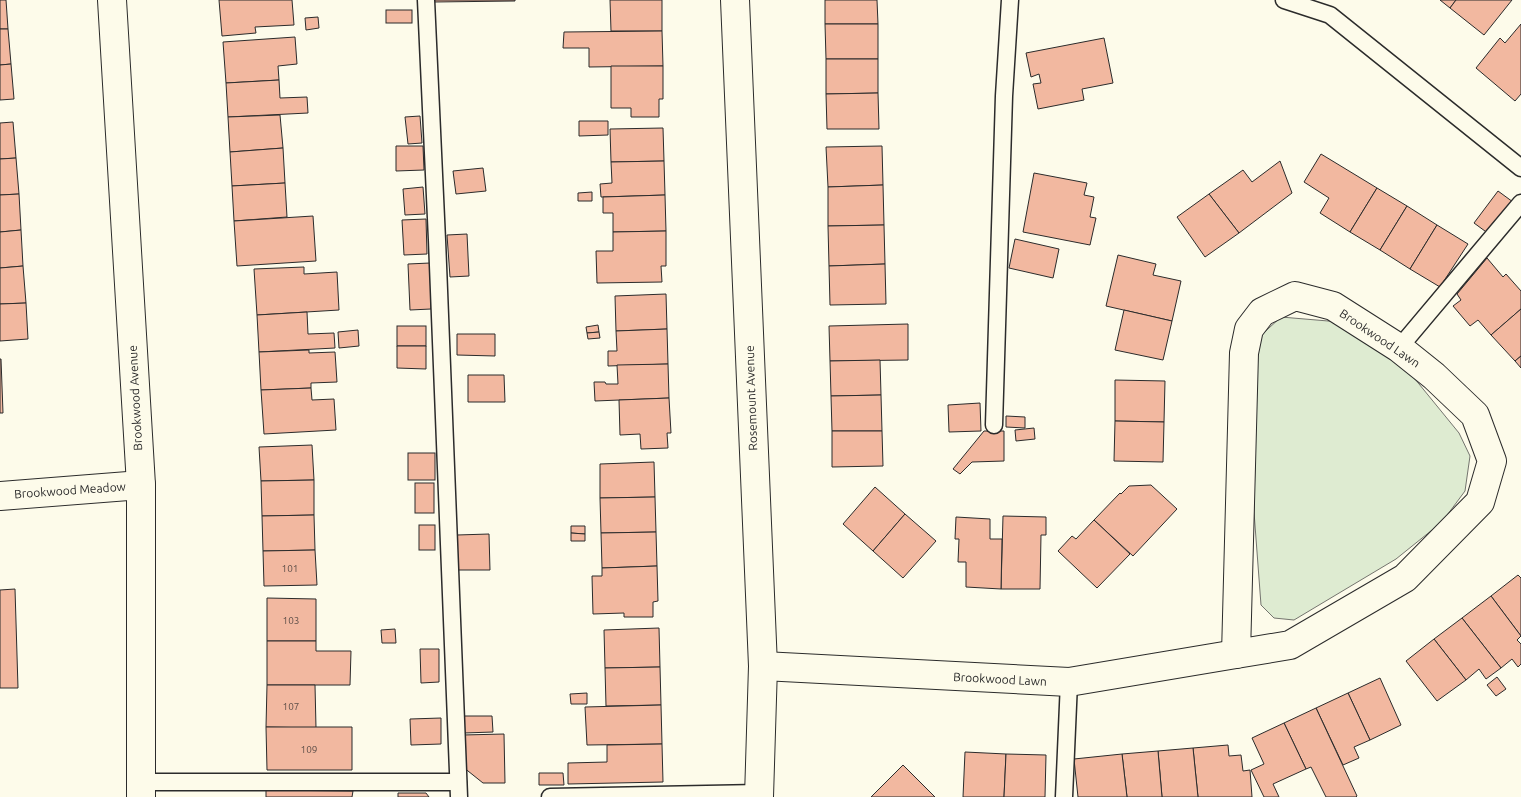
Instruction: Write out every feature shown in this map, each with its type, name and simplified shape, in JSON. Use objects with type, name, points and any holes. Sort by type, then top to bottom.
[{"type":"street","name":"Brookwood Avenue","points":[[112,0],[140,485],[141,789]]},
{"type":"street","name":"Rosemount Avenue","points":[[735,0],[762,666],[759,795]]},
{"type":"street","name":"Brookwood Lawn","points":[[762,666],[1069,682],[1290,646],[1405,578],[1480,502],[1492,461],[1475,415],[1434,376],[1399,348],[1333,306],[1295,296],[1262,312],[1249,329],[1244,353],[1236,654]]},
{"type":"street","name":"Brookwood Meadow","points":[[0,496],[140,485]]},
{"type":"lane","points":[[141,789],[458,789],[426,0]]},
{"type":"lane","points":[[994,425],[1004,96],[1010,0]]},
{"type":"lane","points":[[1284,0],[1330,15],[1521,168]]},
{"type":"lane","points":[[1399,348],[1521,203]]},
{"type":"lane","points":[[1064,797],[1069,682]]},
{"type":"lane","points":[[550,797],[759,795]]},
{"type":"green space","points":[[1281,317],[1340,322],[1397,357],[1459,433],[1470,456],[1465,491],[1442,522],[1396,559],[1294,620],[1274,618],[1261,605],[1254,512],[1257,339]]},
{"type":"building","points":[[0,0],[6,0],[8,29],[0,29]]},
{"type":"building","points":[[219,0],[292,0],[294,25],[255,27],[256,33],[222,36]]},
{"type":"building","points":[[433,0],[515,0],[515,1],[433,2]]},
{"type":"building","points":[[610,0],[662,0],[662,31],[611,31]]},
{"type":"building","points":[[825,0],[877,0],[878,24],[825,24]]},
{"type":"building","points":[[1440,0],[1456,0],[1450,8]]},
{"type":"building","points":[[1456,0],[1512,0],[1484,35],[1450,8]]},
{"type":"building","points":[[386,10],[412,10],[412,23],[386,23]]},
{"type":"building","points":[[318,17],[319,28],[306,30],[305,18]]},
{"type":"building","points":[[825,24],[878,24],[878,59],[826,59]]},
{"type":"building","points":[[1521,24],[1521,94],[1515,101],[1476,68],[1500,38],[1505,43]]},
{"type":"building","points":[[0,29],[8,29],[11,64],[0,65]]},
{"type":"building","points":[[662,31],[663,66],[589,67],[589,48],[563,48],[564,32]]},
{"type":"building","points":[[295,37],[297,64],[278,66],[279,80],[226,83],[223,42]]},
{"type":"building","points":[[1104,38],[1113,83],[1082,89],[1084,100],[1038,109],[1033,84],[1041,83],[1039,74],[1031,77],[1026,53]]},
{"type":"building","points":[[826,59],[878,59],[878,93],[826,94]]},
{"type":"building","points":[[11,64],[14,99],[0,100],[0,65]]},
{"type":"building","points":[[611,66],[663,66],[663,99],[659,99],[659,117],[631,117],[631,108],[611,108]]},
{"type":"building","points":[[279,80],[280,98],[307,97],[308,113],[228,117],[226,83]]},
{"type":"building","points":[[878,93],[879,129],[827,129],[826,94]]},
{"type":"building","points":[[280,115],[283,148],[230,152],[228,117]]},
{"type":"building","points":[[420,116],[422,143],[408,144],[405,117]]},
{"type":"building","points":[[579,121],[608,121],[608,135],[579,136]]},
{"type":"building","points":[[13,122],[16,158],[0,159],[0,123]]},
{"type":"building","points":[[663,128],[664,161],[611,162],[610,129]]},
{"type":"building","points":[[396,146],[423,146],[424,170],[396,171]]},
{"type":"building","points":[[882,146],[883,185],[828,187],[826,147]]},
{"type":"building","points":[[283,148],[285,183],[232,186],[230,152]]},
{"type":"building","points":[[1321,154],[1377,188],[1350,232],[1320,213],[1329,198],[1304,182]]},
{"type":"building","points":[[16,158],[19,194],[0,195],[0,159]]},
{"type":"building","points":[[664,161],[665,195],[601,197],[600,184],[612,183],[611,162]]},
{"type":"building","points":[[1280,161],[1292,193],[1239,233],[1209,194],[1243,170],[1252,182]]},
{"type":"building","points":[[483,168],[486,191],[456,194],[453,171]]},
{"type":"building","points":[[1034,173],[1087,183],[1084,195],[1094,197],[1090,217],[1096,218],[1090,245],[1023,232]]},
{"type":"building","points":[[285,183],[287,217],[234,221],[232,186]]},
{"type":"building","points":[[883,185],[884,225],[828,226],[828,187]]},
{"type":"building","points":[[423,187],[425,214],[405,215],[403,189]]},
{"type":"building","points":[[1377,188],[1407,206],[1380,250],[1350,232]]},
{"type":"building","points":[[1498,191],[1513,202],[1489,234],[1474,223]]},
{"type":"building","points":[[592,192],[592,201],[578,201],[578,193]]},
{"type":"building","points":[[19,194],[21,230],[0,232],[0,195]]},
{"type":"building","points":[[1209,194],[1239,233],[1205,257],[1177,217]]},
{"type":"building","points":[[665,195],[666,231],[613,232],[613,213],[603,213],[603,197]]},
{"type":"building","points":[[1407,206],[1437,225],[1410,269],[1380,250]]},
{"type":"building","points":[[313,216],[316,261],[237,266],[234,221]]},
{"type":"building","points":[[426,219],[427,254],[404,255],[402,220]]},
{"type":"building","points":[[884,225],[885,264],[829,266],[828,226]]},
{"type":"building","points":[[1437,225],[1468,244],[1440,287],[1410,269]]},
{"type":"building","points":[[21,230],[23,266],[0,268],[0,232]]},
{"type":"building","points":[[666,231],[666,266],[661,266],[662,282],[597,283],[596,251],[613,251],[613,232]]},
{"type":"building","points":[[467,234],[469,276],[450,277],[447,235]]},
{"type":"building","points":[[1015,239],[1059,249],[1053,278],[1009,268]]},
{"type":"building","points":[[1118,255],[1156,264],[1153,275],[1181,281],[1172,321],[1106,306]]},
{"type":"building","points":[[1487,258],[1503,277],[1506,274],[1521,291],[1521,309],[1491,335],[1478,320],[1470,326],[1453,306],[1461,300],[1457,294]]},
{"type":"building","points":[[430,263],[431,309],[410,310],[408,264]]},
{"type":"building","points":[[885,264],[886,304],[830,305],[829,266]]},
{"type":"building","points":[[23,266],[26,303],[0,304],[0,268]]},
{"type":"building","points":[[304,267],[304,274],[337,272],[339,310],[257,315],[254,269]]},
{"type":"building","points":[[666,294],[667,329],[616,331],[615,296]]},
{"type":"building","points":[[26,303],[28,339],[0,341],[0,304]]},
{"type":"building","points":[[1521,309],[1521,356],[1515,361],[1491,335]]},
{"type":"building","points":[[1124,310],[1172,321],[1163,360],[1115,350]]},
{"type":"building","points":[[307,312],[308,334],[334,333],[335,348],[259,352],[257,315]]},
{"type":"building","points":[[908,324],[908,360],[830,361],[829,326]]},
{"type":"building","points":[[598,325],[599,332],[587,333],[586,327]]},
{"type":"building","points":[[397,326],[426,326],[426,346],[397,346]]},
{"type":"building","points":[[667,329],[668,364],[608,366],[608,351],[617,351],[616,331]]},
{"type":"building","points":[[358,330],[359,346],[339,348],[338,332]]},
{"type":"building","points":[[599,332],[600,338],[588,339],[587,333]]},
{"type":"building","points":[[457,334],[495,334],[495,356],[457,355]]},
{"type":"building","points":[[397,346],[426,346],[426,369],[397,368]]},
{"type":"building","points":[[309,350],[309,353],[335,352],[337,382],[311,383],[311,388],[261,390],[259,352]]},
{"type":"building","points":[[1521,356],[1521,368],[1515,361]]},
{"type":"building","points":[[1,359],[3,413],[0,413]]},
{"type":"building","points":[[880,360],[881,395],[831,396],[830,361]]},
{"type":"building","points":[[668,364],[669,398],[595,401],[594,382],[618,384],[617,365]]},
{"type":"building","points":[[468,375],[504,375],[505,402],[468,402]]},
{"type":"building","points":[[1115,380],[1165,381],[1164,422],[1115,421]]},
{"type":"building","points":[[311,388],[312,400],[334,399],[336,430],[264,434],[261,390]]},
{"type":"building","points":[[881,395],[882,431],[832,431],[831,396]]},
{"type":"building","points":[[669,398],[671,433],[667,433],[668,448],[641,449],[640,434],[620,435],[619,400]]},
{"type":"building","points":[[980,403],[981,431],[949,432],[948,405]]},
{"type":"building","points":[[1006,416],[1025,417],[1025,428],[1006,427]]},
{"type":"building","points":[[1115,421],[1164,422],[1163,462],[1114,461]]},
{"type":"building","points":[[1034,428],[1035,439],[1016,441],[1015,430]]},
{"type":"building","points":[[832,431],[882,431],[883,466],[832,467]]},
{"type":"building","points":[[984,431],[1004,431],[1004,461],[972,462],[960,474],[953,469]]},
{"type":"building","points":[[312,445],[314,480],[261,481],[259,447]]},
{"type":"building","points":[[408,453],[435,453],[435,480],[408,480]]},
{"type":"building","points":[[654,462],[655,497],[600,498],[600,464]]},
{"type":"building","points":[[314,480],[314,515],[262,516],[261,481]]},
{"type":"building","points":[[415,483],[434,483],[434,513],[415,513]]},
{"type":"building","points":[[1151,485],[1177,509],[1133,556],[1094,520],[1129,486]]},
{"type":"building","points":[[875,487],[905,514],[873,551],[843,524]]},
{"type":"building","points":[[655,497],[656,532],[601,533],[600,498]]},
{"type":"building","points":[[905,514],[936,541],[903,578],[873,551]]},
{"type":"building","points":[[314,515],[315,550],[263,551],[262,516]]},
{"type":"building","points":[[1003,516],[1046,517],[1046,535],[1041,535],[1040,589],[1001,589]]},
{"type":"building","points":[[956,517],[990,519],[990,539],[1002,539],[1001,589],[966,587],[966,562],[958,562],[959,539],[955,539]]},
{"type":"building","points":[[1094,520],[1130,554],[1097,588],[1058,551],[1072,536],[1076,539]]},
{"type":"building","points":[[419,525],[435,525],[435,550],[419,550]]},
{"type":"building","points":[[571,526],[585,526],[585,534],[571,533]]},
{"type":"building","points":[[656,532],[657,566],[602,568],[601,533]]},
{"type":"building","points":[[571,533],[585,534],[585,541],[571,541]]},
{"type":"building","points":[[489,534],[490,570],[457,570],[457,535]]},
{"type":"building","points":[[315,550],[317,585],[264,586],[263,551]]},
{"type":"building","points":[[657,566],[658,601],[653,602],[653,617],[624,617],[624,613],[593,614],[592,576],[602,576],[602,568]]},
{"type":"building","points":[[1518,575],[1521,578],[1521,636],[1491,596]]},
{"type":"building","points":[[15,589],[18,688],[0,688],[0,590]]},
{"type":"building","points":[[1491,596],[1521,636],[1517,640],[1521,644],[1521,664],[1518,667],[1512,659],[1501,668],[1462,618]]},
{"type":"building","points":[[267,598],[316,599],[316,641],[267,641]]},
{"type":"building","points":[[1462,618],[1501,668],[1486,679],[1479,669],[1466,680],[1434,639]]},
{"type":"building","points":[[659,628],[660,667],[605,668],[604,630]]},
{"type":"building","points":[[395,629],[396,643],[382,643],[381,630]]},
{"type":"building","points":[[1434,639],[1466,680],[1437,701],[1406,661]]},
{"type":"building","points":[[267,641],[316,641],[316,651],[351,651],[350,685],[267,685]]},
{"type":"building","points":[[420,649],[439,649],[439,682],[421,683]]},
{"type":"building","points":[[660,667],[661,705],[606,706],[605,668]]},
{"type":"building","points":[[1497,677],[1506,689],[1496,696],[1487,685]]},
{"type":"building","points":[[1380,678],[1401,725],[1370,740],[1348,693]]},
{"type":"building","points":[[267,685],[315,685],[316,728],[266,727]]},
{"type":"building","points":[[587,693],[587,704],[571,704],[570,694]]},
{"type":"building","points":[[1348,693],[1370,740],[1354,747],[1359,758],[1343,765],[1316,708]]},
{"type":"building","points":[[661,705],[662,744],[587,745],[585,707]]},
{"type":"building","points":[[1316,708],[1356,797],[1326,797],[1311,767],[1306,769],[1284,723]]},
{"type":"building","points":[[463,716],[492,716],[493,732],[464,733]]},
{"type":"building","points":[[441,718],[441,744],[411,745],[410,719]]},
{"type":"building","points":[[1284,723],[1306,769],[1273,784],[1279,797],[1264,797],[1251,770],[1264,764],[1252,738]]},
{"type":"building","points":[[266,727],[352,727],[352,770],[267,770]]},
{"type":"building","points":[[504,734],[505,783],[483,783],[463,767],[463,735]]},
{"type":"building","points":[[662,744],[663,782],[568,784],[568,763],[607,762],[607,745]]},
{"type":"building","points":[[1228,745],[1229,756],[1241,755],[1243,771],[1250,770],[1252,797],[1198,797],[1193,748]]},
{"type":"building","points":[[1193,748],[1198,797],[1162,797],[1158,751]]},
{"type":"building","points":[[1158,751],[1162,797],[1127,797],[1122,754]]},
{"type":"building","points":[[965,752],[1006,754],[1004,797],[963,797]]},
{"type":"building","points":[[1006,754],[1046,755],[1045,797],[1004,797]]},
{"type":"building","points":[[1122,754],[1127,797],[1078,797],[1074,759]]},
{"type":"building","points":[[903,765],[935,797],[871,797]]},
{"type":"building","points":[[539,773],[563,773],[564,785],[539,785]]},
{"type":"building","points":[[266,790],[353,791],[352,797],[266,797]]},
{"type":"building","points":[[398,793],[426,793],[429,797],[398,797]]}]
